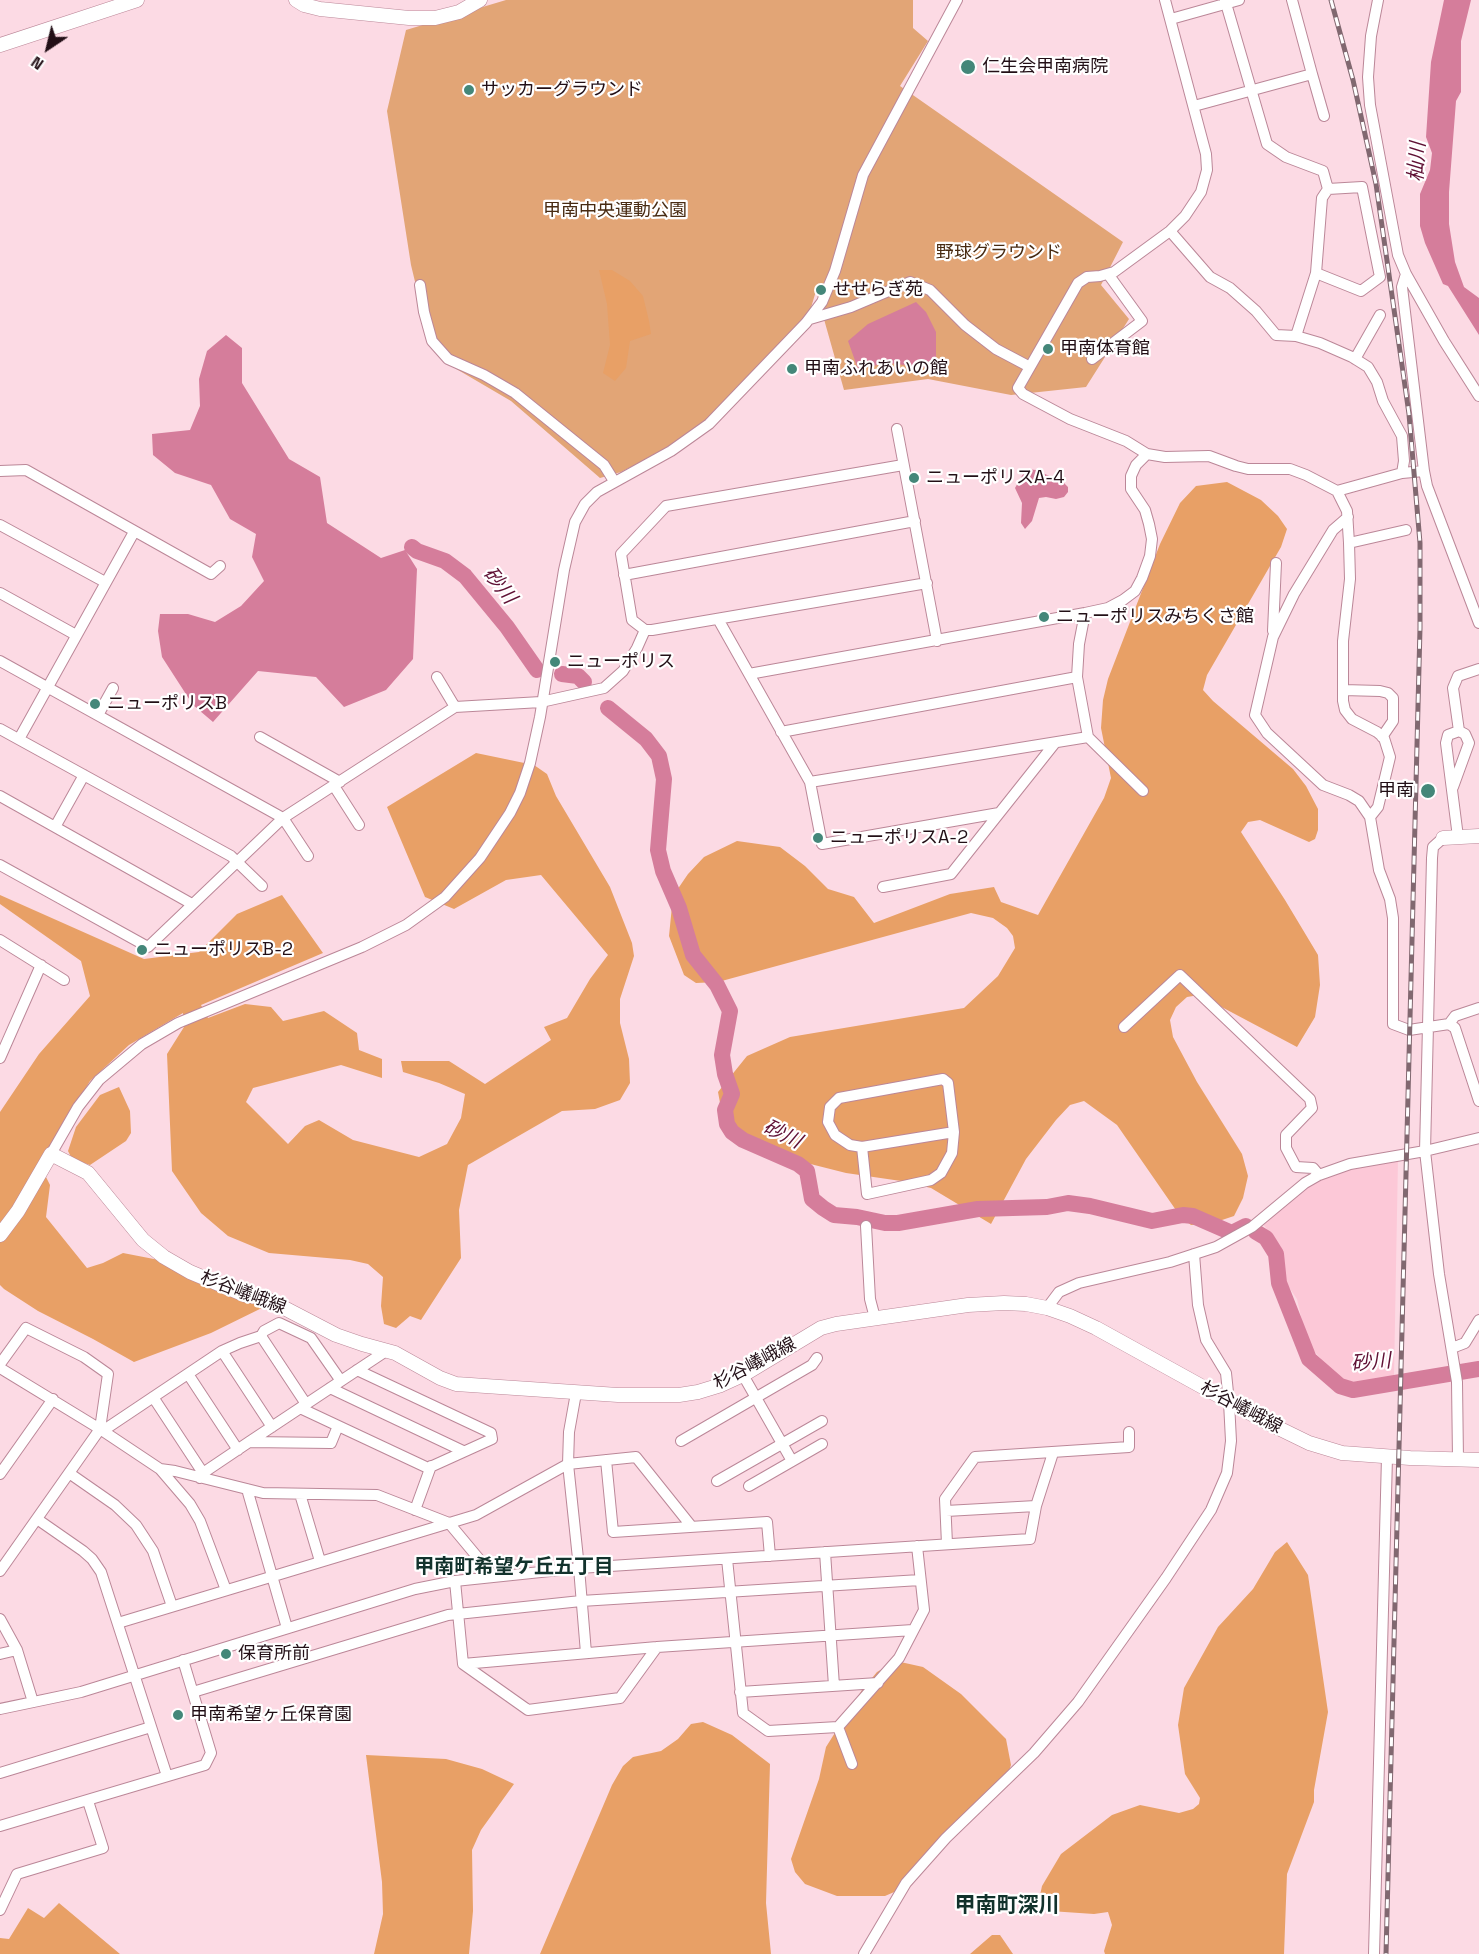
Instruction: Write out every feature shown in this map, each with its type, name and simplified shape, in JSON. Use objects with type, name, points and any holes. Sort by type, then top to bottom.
[{"type":"main road","points":[[0,45],[137,0]]},
{"type":"main road","points":[[296,0],[304,5],[320,9],[409,18],[435,18],[459,12],[480,0]]},
{"type":"main road","points":[[1443,838],[1479,836]]},
{"type":"main road","points":[[0,1235],[18,1211],[51,1154]]},
{"type":"main road","name":"杉谷嶬峨線","points":[[51,1154],[88,1173],[142,1240],[164,1257],[190,1272],[245,1295],[265,1298],[336,1335],[395,1353],[456,1384],[576,1393],[662,1397],[679,1395],[713,1388],[743,1375],[821,1328],[875,1318],[1004,1303],[1047,1308],[1070,1316],[1309,1443],[1342,1453],[1479,1460]]},
{"type":"street","points":[[51,1154],[78,1107],[99,1080],[142,1044],[178,1023],[362,947],[406,924],[445,897],[480,858],[510,813],[520,793],[530,763],[564,570],[575,522],[585,504],[597,492],[614,481],[671,451],[709,424],[809,319],[822,302],[835,271],[863,175],[957,0]]},
{"type":"street","points":[[1165,0],[1206,154],[1207,170],[1202,192],[1185,216],[1170,231],[1114,272],[1087,277],[1078,283],[1018,388],[1023,394],[1070,418],[1126,441],[1147,454],[1165,457],[1209,456],[1248,469],[1290,470],[1306,475],[1337,491],[1347,511],[1349,543],[1350,579],[1343,641],[1345,710],[1352,719],[1382,737],[1388,746],[1390,757],[1378,807],[1370,818]]},
{"type":"street","points":[[1171,19],[1225,2],[1239,0]]},
{"type":"street","points":[[1292,0],[1324,116]]},
{"type":"street","points":[[1378,0],[1371,36],[1368,76],[1370,105],[1398,255],[1406,274],[1444,341],[1479,396]]},
{"type":"street","points":[[1225,2],[1267,144],[1286,157],[1323,171],[1328,189],[1322,198],[1316,273],[1296,336]]},
{"type":"street","points":[[1194,106],[1312,74]]},
{"type":"street","points":[[1316,273],[1361,291],[1380,277],[1362,187],[1328,189]]},
{"type":"street","points":[[1170,231],[1210,277],[1230,288],[1276,335],[1296,336],[1320,344],[1368,367],[1402,436],[1404,461],[1402,473]]},
{"type":"street","points":[[1092,359],[1142,321],[1108,274]]},
{"type":"street","points":[[1406,274],[1402,287],[1427,486],[1479,622]]},
{"type":"street","points":[[809,319],[851,307],[910,282],[930,290],[965,325],[996,349],[1030,367]]},
{"type":"street","points":[[420,285],[424,312],[432,340],[448,359],[484,375],[515,393],[604,465],[614,481]]},
{"type":"street","points":[[1355,359],[1380,315]]},
{"type":"street","points":[[897,429],[937,641]]},
{"type":"street","points":[[749,674],[1085,613],[1108,608],[1123,600],[1135,591],[1150,556],[1152,539],[1145,510],[1131,489],[1131,476],[1136,465],[1147,454]]},
{"type":"street","points":[[903,465],[666,506],[621,554],[632,620],[645,630],[927,583]]},
{"type":"street","points":[[0,471],[26,470],[212,574],[220,566]]},
{"type":"street","points":[[1337,491],[1402,473],[1424,471]]},
{"type":"street","points":[[1273,637],[1294,594],[1329,536],[1348,517]]},
{"type":"street","points":[[624,575],[915,521]]},
{"type":"street","points":[[0,525],[105,582]]},
{"type":"street","points":[[1349,543],[1406,530]]},
{"type":"street","points":[[19,740],[134,532]]},
{"type":"street","points":[[1276,563],[1273,637],[1255,715],[1267,733],[1323,785],[1359,801],[1370,818],[1379,870],[1390,899],[1393,918],[1393,1024],[1409,1030],[1449,1024],[1455,1028],[1479,1101]]},
{"type":"street","points":[[0,593],[76,636]]},
{"type":"street","points":[[1085,613],[1079,644],[1077,677],[1088,736],[1143,791]]},
{"type":"street","points":[[718,619],[810,782],[822,844],[999,813]]},
{"type":"street","points":[[0,865],[148,947],[283,818],[455,707],[542,702],[604,688],[623,671],[645,630]]},
{"type":"street","points":[[0,661],[283,818],[308,856]]},
{"type":"street","points":[[1459,731],[1453,688],[1458,676],[1479,669]]},
{"type":"street","points":[[437,676],[455,707]]},
{"type":"street","points":[[781,732],[1077,677]]},
{"type":"street","points":[[98,715],[113,688]]},
{"type":"street","points":[[1343,690],[1380,691],[1388,693],[1393,698],[1394,721],[1382,737]]},
{"type":"street","points":[[0,729],[238,861],[262,886]]},
{"type":"street","points":[[1453,787],[1469,743],[1465,734],[1459,731],[1448,735],[1446,743],[1458,837]]},
{"type":"street","points":[[810,782],[1088,736]]},
{"type":"street","points":[[260,737],[337,784],[359,825]]},
{"type":"street","points":[[882,887],[951,874],[1055,743]]},
{"type":"street","points":[[1449,761],[1452,765],[1463,763]]},
{"type":"street","points":[[55,827],[84,775]]},
{"type":"street","points":[[0,796],[192,904]]},
{"type":"street","points":[[1443,838],[1433,847],[1432,858],[1425,1151],[1439,1274],[1455,1363],[1458,1459]]},
{"type":"street","points":[[0,940],[64,980]]},
{"type":"street","points":[[0,1058],[41,965]]},
{"type":"street","points":[[1124,1027],[1180,975],[1310,1099],[1312,1108],[1286,1135],[1286,1148],[1296,1167],[1313,1168],[1319,1175]]},
{"type":"street","points":[[1449,1024],[1455,1016],[1479,1008]]},
{"type":"street","points":[[862,1147],[867,1194],[931,1180],[941,1173],[952,1153],[954,1132],[948,1083],[943,1079],[839,1098],[830,1107],[828,1122],[835,1135],[843,1142],[862,1147],[954,1132]]},
{"type":"street","points":[[1047,1308],[1059,1292],[1079,1283],[1216,1247],[1252,1227],[1305,1183],[1319,1175],[1350,1164],[1425,1151],[1479,1138]]},
{"type":"street","points":[[866,1226],[870,1299],[875,1318]]},
{"type":"street","points":[[864,1954],[906,1883],[946,1838],[1034,1753],[1078,1702],[1210,1510],[1227,1473],[1231,1441],[1229,1402],[1226,1373],[1206,1340],[1198,1305],[1194,1254]]},
{"type":"street","points":[[1452,1348],[1465,1343],[1479,1320]]},
{"type":"street","points":[[100,1429],[107,1428],[222,1351],[261,1336],[264,1331],[279,1323],[311,1338],[341,1382]]},
{"type":"street","points":[[0,1571],[100,1429],[108,1374],[84,1357],[26,1328],[0,1366],[100,1429],[160,1469],[200,1521],[226,1590]]},
{"type":"street","points":[[261,1336],[303,1406],[338,1426],[428,1468],[492,1439],[491,1432],[357,1370]]},
{"type":"street","points":[[222,1351],[272,1427]]},
{"type":"street","points":[[202,1476],[237,1450],[386,1351]]},
{"type":"street","points":[[681,1441],[812,1365],[817,1358]]},
{"type":"street","points":[[188,1374],[237,1450]]},
{"type":"street","points":[[743,1375],[792,1461]]},
{"type":"street","points":[[330,1388],[463,1451]]},
{"type":"street","points":[[576,1393],[569,1432],[568,1464],[586,1653]]},
{"type":"street","points":[[153,1397],[202,1476]]},
{"type":"street","points":[[0,1474],[53,1399]]},
{"type":"street","points":[[717,1481],[822,1421]]},
{"type":"street","points":[[249,1442],[331,1443],[338,1426]]},
{"type":"street","points":[[947,1544],[945,1499],[975,1457],[1129,1448],[1129,1432]]},
{"type":"street","points":[[749,1486],[822,1444]]},
{"type":"street","points":[[0,1709],[81,1692],[415,1589],[455,1581],[579,1568],[1030,1539],[1036,1506],[1053,1453]]},
{"type":"street","points":[[118,1623],[476,1515],[568,1464],[636,1457],[692,1527]]},
{"type":"street","points":[[1374,1954],[1387,1457]]},
{"type":"street","points":[[606,1460],[613,1532],[766,1522],[770,1556]]},
{"type":"street","points":[[415,1510],[431,1466]]},
{"type":"street","points":[[160,1469],[202,1476],[263,1492],[377,1496],[449,1523],[494,1577]]},
{"type":"street","points":[[69,1473],[115,1505],[136,1525],[153,1551],[172,1606]]},
{"type":"street","points":[[247,1489],[287,1628]]},
{"type":"street","points":[[300,1494],[320,1562]]},
{"type":"street","points":[[946,1510],[1036,1506]]},
{"type":"street","points":[[37,1519],[83,1551],[97,1565],[105,1581],[167,1776]]},
{"type":"street","points":[[727,1559],[743,1713],[768,1731],[838,1727],[899,1658],[924,1610],[917,1546]]},
{"type":"street","points":[[825,1552],[834,1686]]},
{"type":"street","points":[[192,1692],[397,1630],[459,1614],[581,1601],[920,1580]]},
{"type":"street","points":[[455,1581],[463,1664]]},
{"type":"street","points":[[0,1619],[17,1650],[33,1702]]},
{"type":"street","points":[[463,1664],[657,1647],[913,1630]]},
{"type":"street","points":[[463,1664],[528,1710],[620,1698],[657,1647]]},
{"type":"street","points":[[0,1654],[17,1650]]},
{"type":"street","points":[[0,1826],[205,1765],[211,1753],[183,1660]]},
{"type":"street","points":[[740,1692],[878,1683]]},
{"type":"street","points":[[0,1773],[151,1727]]},
{"type":"street","points":[[838,1727],[852,1764]]},
{"type":"street","points":[[0,1910],[17,1874],[103,1848],[88,1801]]},
{"type":"shaded area","points":[[1444,0],[1471,0],[1461,41],[1461,92],[1456,101],[1449,192],[1449,224],[1455,262],[1464,287],[1479,298],[1479,335],[1448,286],[1443,284],[1420,226],[1420,194],[1430,170],[1432,153],[1426,137],[1431,62]]},
{"type":"shaded area","points":[[599,270],[612,270],[630,281],[643,296],[651,334],[630,341],[626,368],[615,381],[603,373],[610,345],[607,304]]},
{"type":"shaded area","points":[[916,302],[926,312],[936,332],[936,369],[888,363],[858,369],[848,341],[868,324]]},
{"type":"shaded area","points":[[226,335],[242,348],[242,383],[289,459],[320,477],[327,523],[381,558],[405,550],[417,569],[413,659],[386,690],[344,707],[316,677],[258,671],[213,722],[193,705],[162,657],[158,631],[160,614],[188,614],[215,622],[241,606],[264,581],[252,557],[256,534],[230,519],[211,485],[175,473],[153,455],[152,434],[190,430],[200,406],[199,379],[207,351]]},
{"type":"shaded area","points":[[1026,469],[1036,470],[1063,482],[1068,487],[1068,492],[1064,497],[1056,499],[1039,498],[1032,521],[1025,529],[1021,523],[1022,503],[1015,488]]},
{"type":"shaded area","points":[[1227,482],[1261,500],[1278,516],[1287,529],[1281,547],[1207,675],[1203,690],[1293,769],[1306,786],[1318,809],[1318,830],[1315,839],[1309,842],[1260,820],[1248,822],[1241,832],[1318,955],[1320,985],[1315,1017],[1297,1047],[1199,995],[1187,997],[1176,1007],[1170,1020],[1173,1037],[1197,1082],[1242,1154],[1248,1176],[1243,1198],[1234,1216],[1210,1224],[1191,1225],[1180,1216],[1117,1125],[1084,1101],[1070,1105],[1026,1159],[991,1224],[931,1188],[846,1173],[767,1153],[737,1131],[721,1108],[718,1092],[747,1056],[790,1037],[964,1008],[998,976],[1015,948],[1013,936],[1007,928],[993,918],[971,913],[718,982],[696,983],[684,975],[669,936],[673,896],[688,874],[704,857],[737,841],[780,847],[805,866],[828,889],[854,897],[874,923],[950,894],[994,887],[1001,902],[1038,915],[1104,798],[1111,778],[1101,728],[1103,700],[1108,679],[1160,544],[1180,503],[1196,486]]},
{"type":"shaded area","points":[[476,753],[534,765],[547,774],[556,796],[610,887],[632,943],[634,956],[620,999],[620,1023],[629,1059],[630,1083],[620,1100],[595,1109],[562,1111],[468,1165],[459,1210],[461,1258],[421,1320],[410,1316],[396,1328],[384,1324],[381,1306],[383,1277],[368,1264],[350,1260],[269,1253],[228,1236],[201,1213],[172,1171],[167,1054],[184,1027],[183,1013],[129,1045],[90,1081],[40,1165],[50,1185],[46,1217],[87,1268],[123,1253],[159,1260],[217,1291],[270,1304],[211,1333],[134,1362],[38,1311],[4,1289],[0,1285],[0,1112],[39,1054],[90,996],[81,961],[0,904],[0,895],[144,959],[199,952],[237,914],[282,895],[323,953],[201,1005],[208,1018],[245,1004],[271,1007],[283,1021],[324,1011],[357,1033],[359,1050],[382,1059],[382,1078],[341,1065],[253,1088],[246,1102],[288,1144],[305,1126],[319,1120],[353,1140],[419,1157],[447,1144],[461,1118],[465,1094],[403,1072],[401,1061],[449,1061],[485,1084],[551,1040],[544,1027],[567,1018],[590,979],[608,955],[541,875],[506,880],[454,909],[425,897],[387,807]]},
{"type":"shaded area","points":[[119,1087],[130,1111],[131,1133],[126,1141],[90,1165],[72,1159],[68,1151],[76,1127],[100,1095]]},
{"type":"shaded area","points":[[1398,1159],[1394,1376],[1354,1383],[1338,1378],[1307,1343],[1297,1299],[1284,1280],[1281,1247],[1262,1223],[1309,1185],[1338,1170]]},
{"type":"shaded area","points":[[1287,1542],[1308,1575],[1328,1712],[1314,1790],[1314,1802],[1287,1874],[1284,1954],[1105,1954],[1112,1925],[1108,1912],[1094,1914],[1050,1911],[1039,1900],[1042,1886],[1061,1854],[1112,1815],[1140,1805],[1179,1813],[1193,1809],[1199,1804],[1200,1798],[1185,1774],[1178,1725],[1184,1688],[1218,1627],[1253,1589],[1275,1552]]},
{"type":"shaded area","points":[[896,1661],[923,1667],[961,1694],[1006,1739],[1011,1765],[1003,1788],[901,1889],[885,1896],[837,1896],[805,1884],[795,1872],[791,1859],[819,1779],[826,1747],[862,1690],[877,1672]]},
{"type":"shaded area","points":[[703,1722],[732,1735],[770,1764],[766,1903],[771,1954],[540,1954],[612,1785],[623,1766],[633,1757],[661,1751],[678,1739],[691,1724]]},
{"type":"shaded area","points":[[366,1755],[446,1759],[482,1769],[514,1784],[481,1830],[472,1850],[473,1911],[469,1954],[374,1954],[383,1914],[382,1882]]},
{"type":"shaded area","points":[[59,1903],[120,1954],[0,1954],[0,1938],[9,1939],[28,1908],[44,1918]]},
{"type":"shaded area","points":[[992,1935],[1000,1935],[1013,1954],[970,1954]]},
{"type":"green space","name":"甲南中央運動公園","points":[[506,0],[913,0],[913,28],[928,41],[900,86],[1123,242],[1101,285],[1129,319],[1086,387],[1011,395],[928,379],[844,390],[816,291],[810,311],[708,419],[666,449],[621,472],[600,478],[511,401],[453,367],[430,344],[411,265],[387,111],[406,30]]},
{"type":"waterway","name":"砂川","points":[[412,547],[445,561],[465,576],[507,627],[537,670]]},
{"type":"waterway","name":"砂川","points":[[562,674],[578,676],[584,682]]},
{"type":"waterway","name":"砂川","points":[[608,708],[646,739],[659,756],[664,779],[658,850],[663,871],[679,908],[693,955],[717,985],[730,1011],[722,1055],[725,1074],[732,1094],[725,1110],[727,1124],[732,1132],[743,1140],[798,1164],[807,1171],[812,1199],[823,1208],[834,1215],[898,1223],[978,1209],[1047,1207],[1068,1203],[1152,1221],[1183,1215],[1193,1216],[1232,1233],[1246,1226]]},
{"type":"waterway","name":"砂川","points":[[1256,1232],[1266,1238],[1276,1254],[1279,1283],[1309,1359],[1340,1386],[1353,1390],[1479,1369]]},
{"type":"railway","points":[[1331,0],[1353,80],[1376,184],[1409,414],[1420,543],[1420,628],[1386,1954]]},
{"type":"place","name":"仁生会甲南病院","points":[[968,67]]},
{"type":"place","name":"サッカーグラウンド","points":[[469,90]]},
{"type":"place","name":"せせらぎ苑","points":[[821,290]]},
{"type":"place","name":"甲南体育館","points":[[1048,349]]},
{"type":"place","name":"甲南ふれあいの館","points":[[792,369]]},
{"type":"place","name":"ニューポリスA-4","points":[[914,478]]},
{"type":"place","name":"ニューポリスみちくさ館","points":[[1044,617]]},
{"type":"place","name":"ニューポリス","points":[[555,662]]},
{"type":"place","name":"ニューポリスB","points":[[95,704]]},
{"type":"place","name":"甲南","points":[[1428,791]]},
{"type":"place","name":"ニューポリスA-2","points":[[818,838]]},
{"type":"place","name":"ニューポリスB-2","points":[[142,950]]},
{"type":"place","name":"保育所前","points":[[226,1654]]},
{"type":"place","name":"甲南希望ヶ丘保育園","points":[[178,1715]]},
{"type":"district","name":"甲南町希望ケ丘五丁目","points":[[514,1568]]},
{"type":"district","name":"甲南町深川","points":[[1007,1906]]},
{"type":"water label","name":"杣川","points":[[1418,162]]},
{"type":"park label","name":"野球グラウンド","points":[[999,253]]}]
